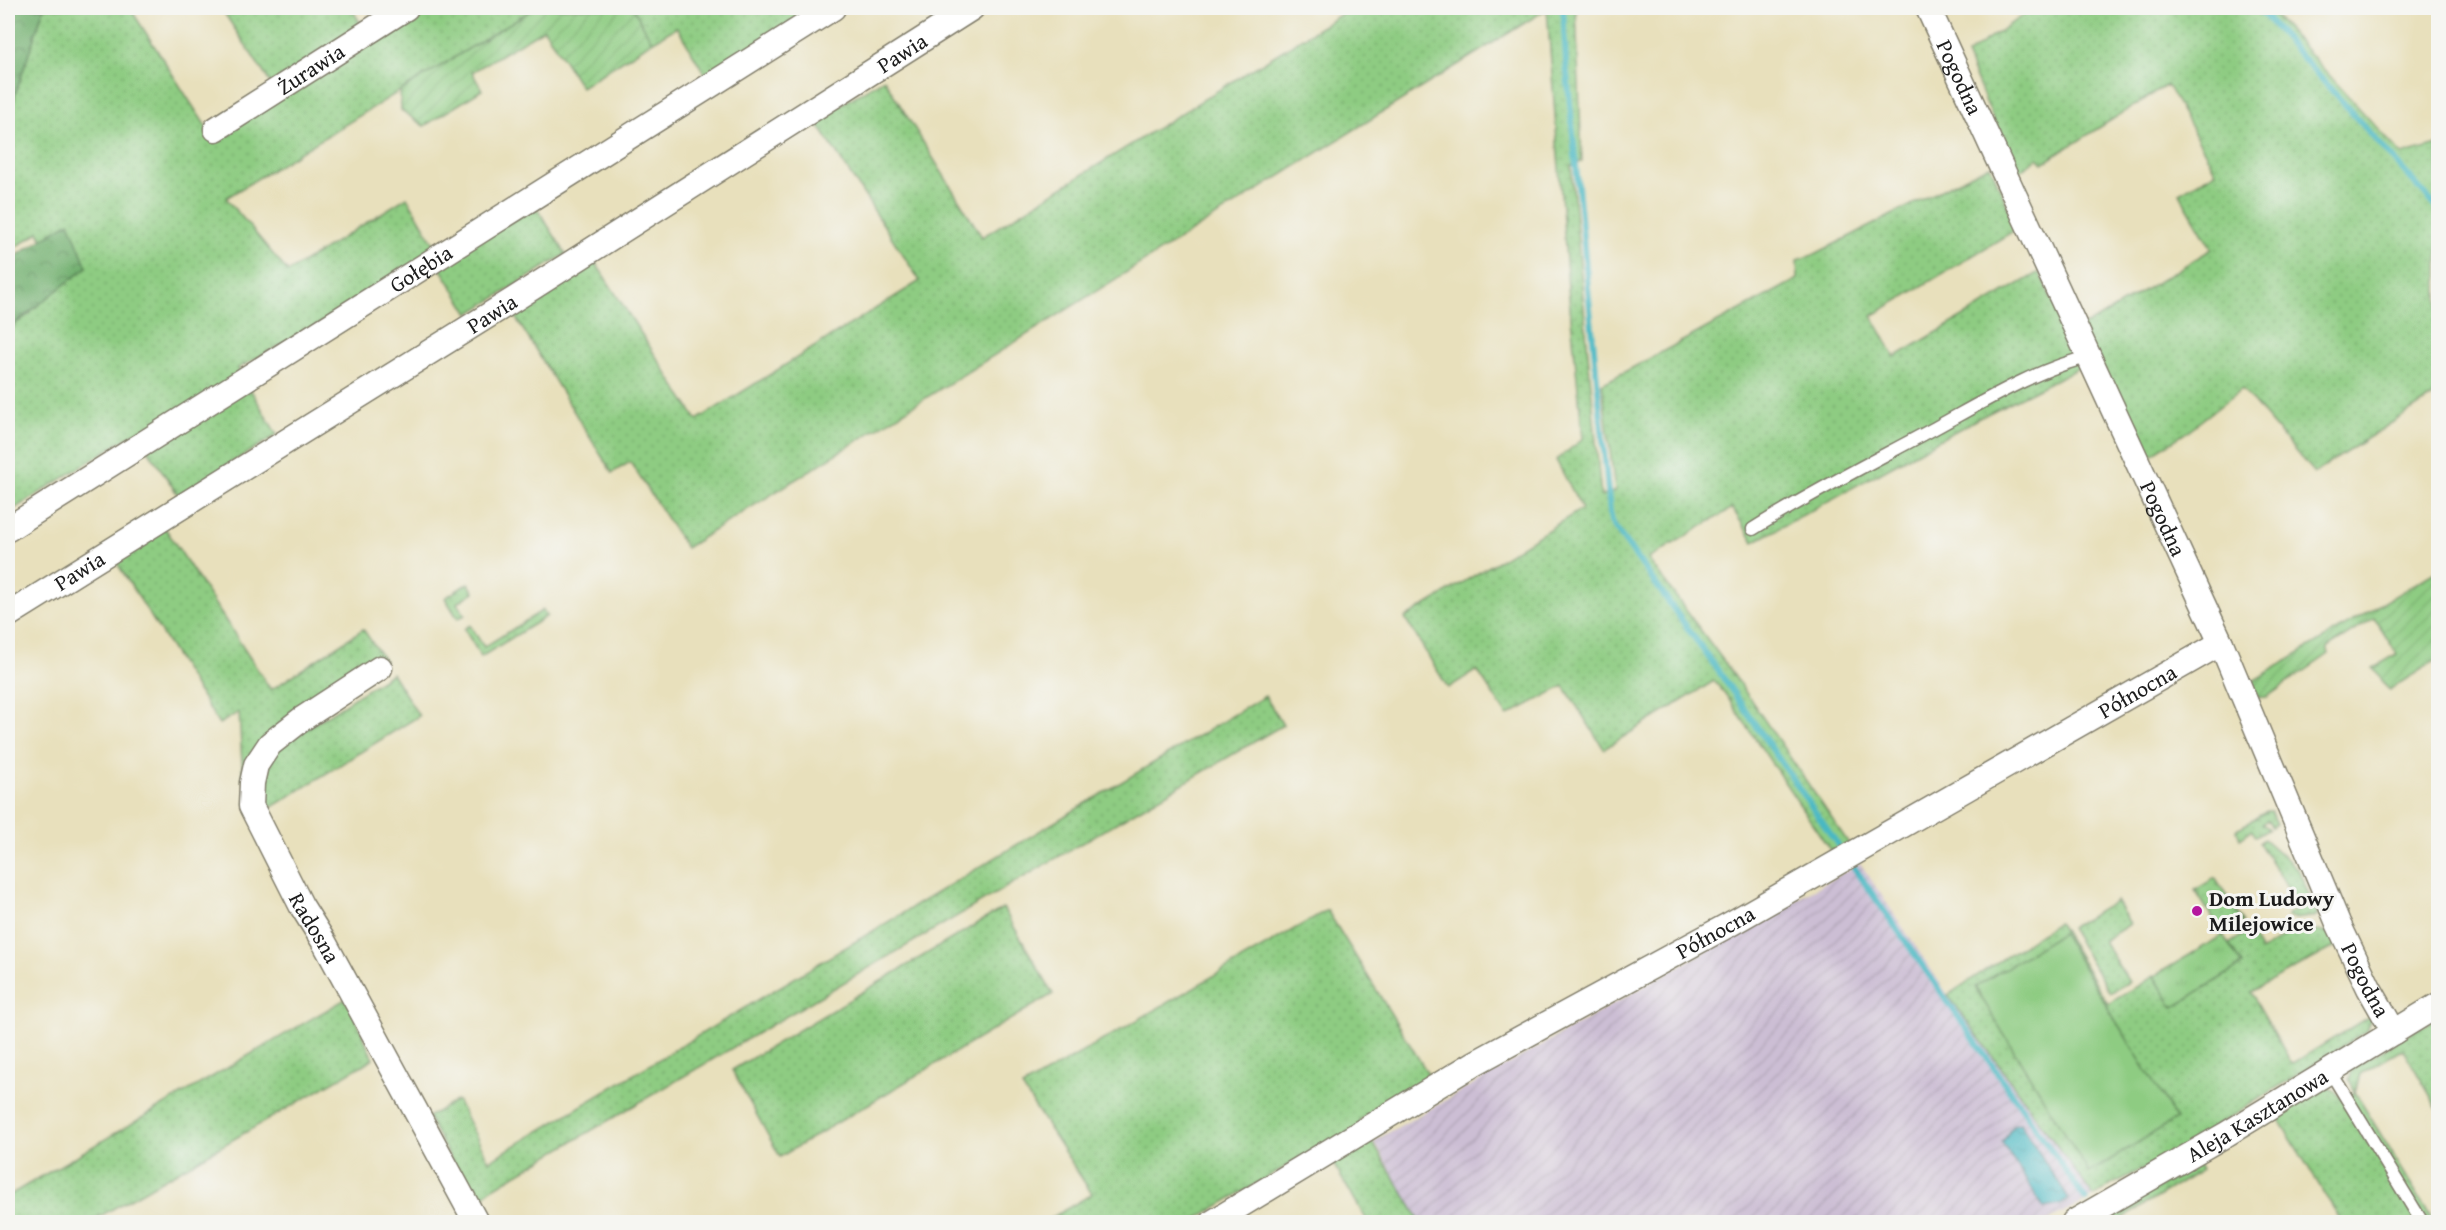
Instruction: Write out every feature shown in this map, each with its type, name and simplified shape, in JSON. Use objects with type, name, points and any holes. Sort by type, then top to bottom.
[{"type":"street","name":"Żurawia","points":[[216,129],[406,8]]},
{"type":"street","name":"Gołębia","points":[[8,529],[833,8]]},
{"type":"street","name":"Pawia","points":[[8,615],[513,300],[972,8]]},
{"type":"street","name":"Pogodna","points":[[1928,8],[2221,643],[2338,923],[2369,988],[2394,1032]]},
{"type":"street","name":"Północna","points":[[1214,1222],[1475,1063],[1732,923],[2221,643]]},
{"type":"street","name":"Radosna","points":[[380,668],[302,719],[270,744],[256,765],[252,783],[252,806],[301,905],[324,942],[476,1222]]},
{"type":"street","name":"Aleja Kasztanowa","points":[[2074,1222],[2225,1135],[2439,1005]]},
{"type":"lane","points":[[1753,529],[1789,507],[1973,408],[2066,362],[2089,357]]},
{"type":"lane","points":[[2330,1071],[2422,1222]]},
{"type":"shaded area","points":[[1860,863],[1948,995],[2094,1197],[2046,1222],[1420,1222],[1374,1141]]},
{"type":"green space","points":[[8,8],[44,8],[8,116]]},
{"type":"green space","points":[[44,8],[130,8],[214,139],[420,8],[535,8],[226,198],[288,272],[407,197],[437,249],[321,323],[238,368],[277,435],[178,495],[136,432],[8,513],[8,329],[31,313],[69,223],[42,240],[39,232],[8,252],[8,116]]},
{"type":"green space","points":[[221,8],[351,8],[362,25],[271,84]]},
{"type":"green space","points":[[535,8],[633,8],[652,42],[581,87],[544,29],[472,72],[482,90],[424,126],[401,110],[400,91]]},
{"type":"green space","points":[[633,8],[816,8],[707,78],[677,27],[652,42]]},
{"type":"green space","points":[[1351,8],[1576,8],[1582,161],[1571,166],[1601,497],[1615,491],[1602,384],[1798,279],[1797,260],[1813,255],[1990,165],[2017,229],[1872,316],[1895,357],[2039,272],[2068,333],[2097,319],[2212,249],[2179,193],[2216,172],[2167,85],[2043,163],[2038,158],[2016,173],[1966,55],[2033,8],[2268,8],[2402,155],[2438,145],[2438,393],[2314,473],[2242,389],[2184,434],[2148,457],[2098,358],[1977,419],[1754,542],[1732,508],[1648,559],[1731,671],[1852,848],[1835,853],[1830,850],[1726,695],[1714,681],[1604,749],[1564,686],[1507,716],[1477,670],[1448,688],[1405,618],[1582,509],[1556,460],[1583,439],[1568,288],[1547,9],[686,548],[630,462],[612,473],[511,310],[595,262],[697,420],[920,281],[815,120],[884,79],[982,237]]},
{"type":"green space","points":[[533,202],[566,254],[469,314],[437,263]]},
{"type":"green space","points":[[69,222],[87,267],[8,329],[8,261]]},
{"type":"green space","points":[[165,528],[271,690],[363,629],[385,661],[243,782],[239,712],[219,724],[115,560]]},
{"type":"green space","points":[[2438,570],[2438,659],[2389,690],[2373,668],[2397,654],[2374,618],[2327,648],[2329,654],[2267,697],[2254,698],[2248,684]]},
{"type":"green space","points":[[468,583],[474,592],[457,603],[465,615],[458,619],[445,598]]},
{"type":"green space","points":[[543,610],[547,616],[481,657],[464,629],[470,625],[484,647]]},
{"type":"green space","points":[[392,673],[419,716],[264,812],[266,779],[277,748]]},
{"type":"green space","points":[[1265,696],[1283,725],[490,1190],[476,1206],[428,1117],[457,1100],[489,1161]]},
{"type":"green space","points":[[2267,811],[2271,811],[2277,824],[2272,827],[2267,820],[2262,824],[2269,829],[2256,837],[2252,830],[2240,838],[2237,830],[2239,828]]},
{"type":"green space","points":[[2264,839],[2298,869],[2318,916],[2293,919],[2288,917],[2300,907],[2259,843]]},
{"type":"green space","points":[[2215,878],[2243,922],[2223,935],[2195,890]]},
{"type":"green space","points":[[2116,901],[2130,924],[2103,941],[2129,982],[2110,993],[2070,928]]},
{"type":"green space","points":[[1003,908],[1053,994],[780,1157],[732,1070]]},
{"type":"green space","points":[[1327,910],[1430,1077],[1359,1120],[1421,1222],[1368,1222],[1322,1145],[1191,1222],[1044,1222],[1092,1194],[1022,1087]]},
{"type":"green space","points":[[2058,922],[2108,1004],[2154,976],[2173,1007],[2242,965],[2229,944],[2249,931],[2261,951],[2290,932],[2330,931],[2342,943],[2251,992],[2292,1064],[2373,1014],[2367,1031],[2214,1127],[2216,1133],[2113,1184],[2094,1197],[1948,995]]},
{"type":"green space","points":[[2062,933],[2176,1119],[2089,1173],[1975,987]]},
{"type":"green space","points":[[2223,935],[2242,965],[2173,1007],[2154,976]]},
{"type":"green space","points":[[347,998],[373,1059],[90,1222],[8,1222],[8,1196]]},
{"type":"green space","points":[[2434,1019],[2438,1021],[2438,1109],[2403,1049],[2360,1074],[2355,1092],[2349,1079],[2353,1068]]},
{"type":"green space","points":[[2322,1086],[2334,1090],[2343,1100],[2355,1092],[2434,1222],[2342,1222],[2281,1123],[2280,1113]]},
{"type":"green space","points":[[2197,1164],[2202,1170],[2119,1222],[2112,1222],[2117,1221],[2114,1214],[2117,1211]]},
{"type":"water","points":[[2020,1123],[2069,1199],[2060,1205],[2044,1208],[2002,1143],[2013,1125]]},
{"type":"waterway","points":[[1563,8],[1566,63],[1611,522],[1722,676],[1838,845]]},
{"type":"waterway","points":[[2258,8],[2438,209]]},
{"type":"waterway","points":[[1853,866],[2086,1200]]},
{"type":"place","name":"Dom Ludowy Milejowice","points":[[2197,911]]}]
